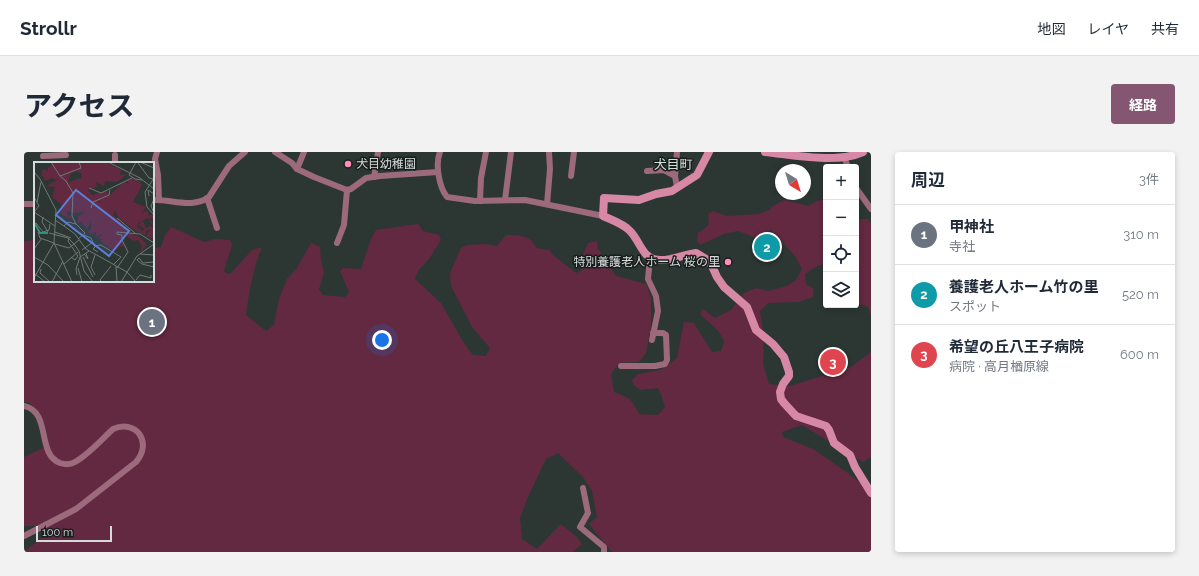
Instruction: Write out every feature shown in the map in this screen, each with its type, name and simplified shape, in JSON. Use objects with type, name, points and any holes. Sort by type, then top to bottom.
[{"type":"main road","points":[[709,152],[697,175],[669,192],[656,194],[639,200],[604,198],[603,216],[628,229],[633,234],[645,254],[650,258],[655,260],[667,260],[696,253],[706,259],[715,270],[717,277],[724,287],[747,307],[756,330],[773,344],[784,356],[789,372],[789,376],[781,388],[780,396],[784,403],[796,416],[826,426],[829,430],[832,441],[850,455],[871,493]]},
{"type":"main road","points":[[765,152],[829,158],[844,157],[863,152]]},
{"type":"street","points":[[157,152],[155,159],[158,175],[156,200],[192,203],[202,201],[207,198],[229,166],[245,152]]},
{"type":"street","points":[[275,152],[292,163],[297,169],[347,190],[351,189],[366,178],[438,172]]},
{"type":"street","points":[[297,169],[304,152]]},
{"type":"street","points":[[374,177],[378,152]]},
{"type":"street","points":[[427,172],[434,166],[440,152]]},
{"type":"street","points":[[480,200],[481,178],[486,152]]},
{"type":"street","points":[[505,200],[511,152]]},
{"type":"street","points":[[547,204],[550,169],[549,152]]},
{"type":"street","points":[[573,173],[574,152]]},
{"type":"street","points":[[676,188],[675,176],[677,152]]},
{"type":"street","points":[[48,162],[46,156],[66,155]]},
{"type":"street","points":[[115,155],[115,162]]},
{"type":"street","points":[[844,157],[847,164]]},
{"type":"street","points":[[437,159],[438,172],[447,197],[480,200],[525,200],[603,216]]},
{"type":"street","points":[[647,171],[664,170],[675,176]]},
{"type":"street","points":[[337,243],[344,225],[347,190]]},
{"type":"street","points":[[859,192],[871,209]]},
{"type":"street","points":[[207,198],[217,228]]},
{"type":"street","points":[[650,258],[648,279],[656,296],[658,311],[652,340]]},
{"type":"street","points":[[621,366],[655,366],[665,364],[667,360],[666,336],[663,333],[653,333]]},
{"type":"street","points":[[24,406],[30,408],[38,416],[47,448],[53,458],[65,464],[70,465],[74,463],[113,429],[119,427],[125,426],[136,431],[140,435],[144,446],[143,452],[136,462],[76,510],[24,536]]},
{"type":"street","points":[[583,488],[588,513],[580,527],[604,547],[604,552]]},
{"type":"shaded area","points":[[784,200],[809,206],[817,201],[823,200],[823,264],[815,267],[805,274],[806,284],[814,289],[813,297],[799,302],[768,303],[760,311],[764,337],[763,363],[769,384],[790,386],[851,367],[871,352],[871,457],[863,462],[802,425],[782,432],[783,437],[813,449],[848,473],[871,492],[871,552],[612,552],[589,524],[597,517],[592,491],[583,477],[558,453],[546,459],[528,497],[520,518],[522,539],[537,549],[561,524],[577,537],[582,544],[573,552],[24,552],[46,534],[46,526],[24,526],[24,457],[49,445],[44,421],[34,407],[28,402],[24,402],[24,241],[34,240],[34,282],[154,282],[154,248],[161,247],[165,235],[171,227],[204,242],[215,239],[230,240],[232,245],[224,271],[227,274],[231,273],[252,250],[262,247],[256,264],[248,298],[246,315],[266,331],[274,325],[279,299],[287,279],[297,268],[311,243],[320,247],[324,273],[319,289],[323,295],[345,297],[349,292],[340,271],[343,268],[361,269],[371,239],[376,230],[418,224],[423,231],[439,235],[441,240],[429,259],[418,271],[415,279],[441,303],[464,343],[473,355],[486,356],[490,348],[472,327],[451,286],[450,273],[461,248],[467,245],[485,244],[497,246],[506,235],[516,235],[531,240],[537,248],[549,250],[553,255],[576,273],[581,271],[582,257],[588,243],[597,241],[598,249],[616,276],[646,284],[651,298],[651,326],[646,353],[639,362],[619,363],[611,374],[614,392],[630,400],[639,414],[658,415],[665,407],[658,388],[640,390],[634,385],[632,380],[638,374],[661,370],[677,358],[684,322],[694,323],[712,352],[721,351],[724,341],[719,332],[700,314],[703,309],[715,318],[731,310],[744,293],[756,288],[768,291],[787,286],[796,280],[802,269],[795,256],[771,230],[757,238],[738,231],[724,234],[700,245],[697,241],[698,233],[708,226],[708,214],[713,211],[727,216],[759,214],[769,210]]},
{"type":"shaded area","points":[[859,219],[868,219],[871,224],[871,315],[868,307],[859,304]]},
{"type":"place","name":"犬目幼稚園","points":[[348,164]]},
{"type":"place","name":"養護老人ホーム竹の里","points":[[767,247]]},
{"type":"place","name":"特別養護老人ホーム 桜の里","points":[[728,262]]},
{"type":"place","name":"甲神社","points":[[152,322]]},
{"type":"place","name":"希望の丘八王子病院","points":[[833,362]]},
{"type":"district","name":"犬目町","points":[[673,164]]}]
